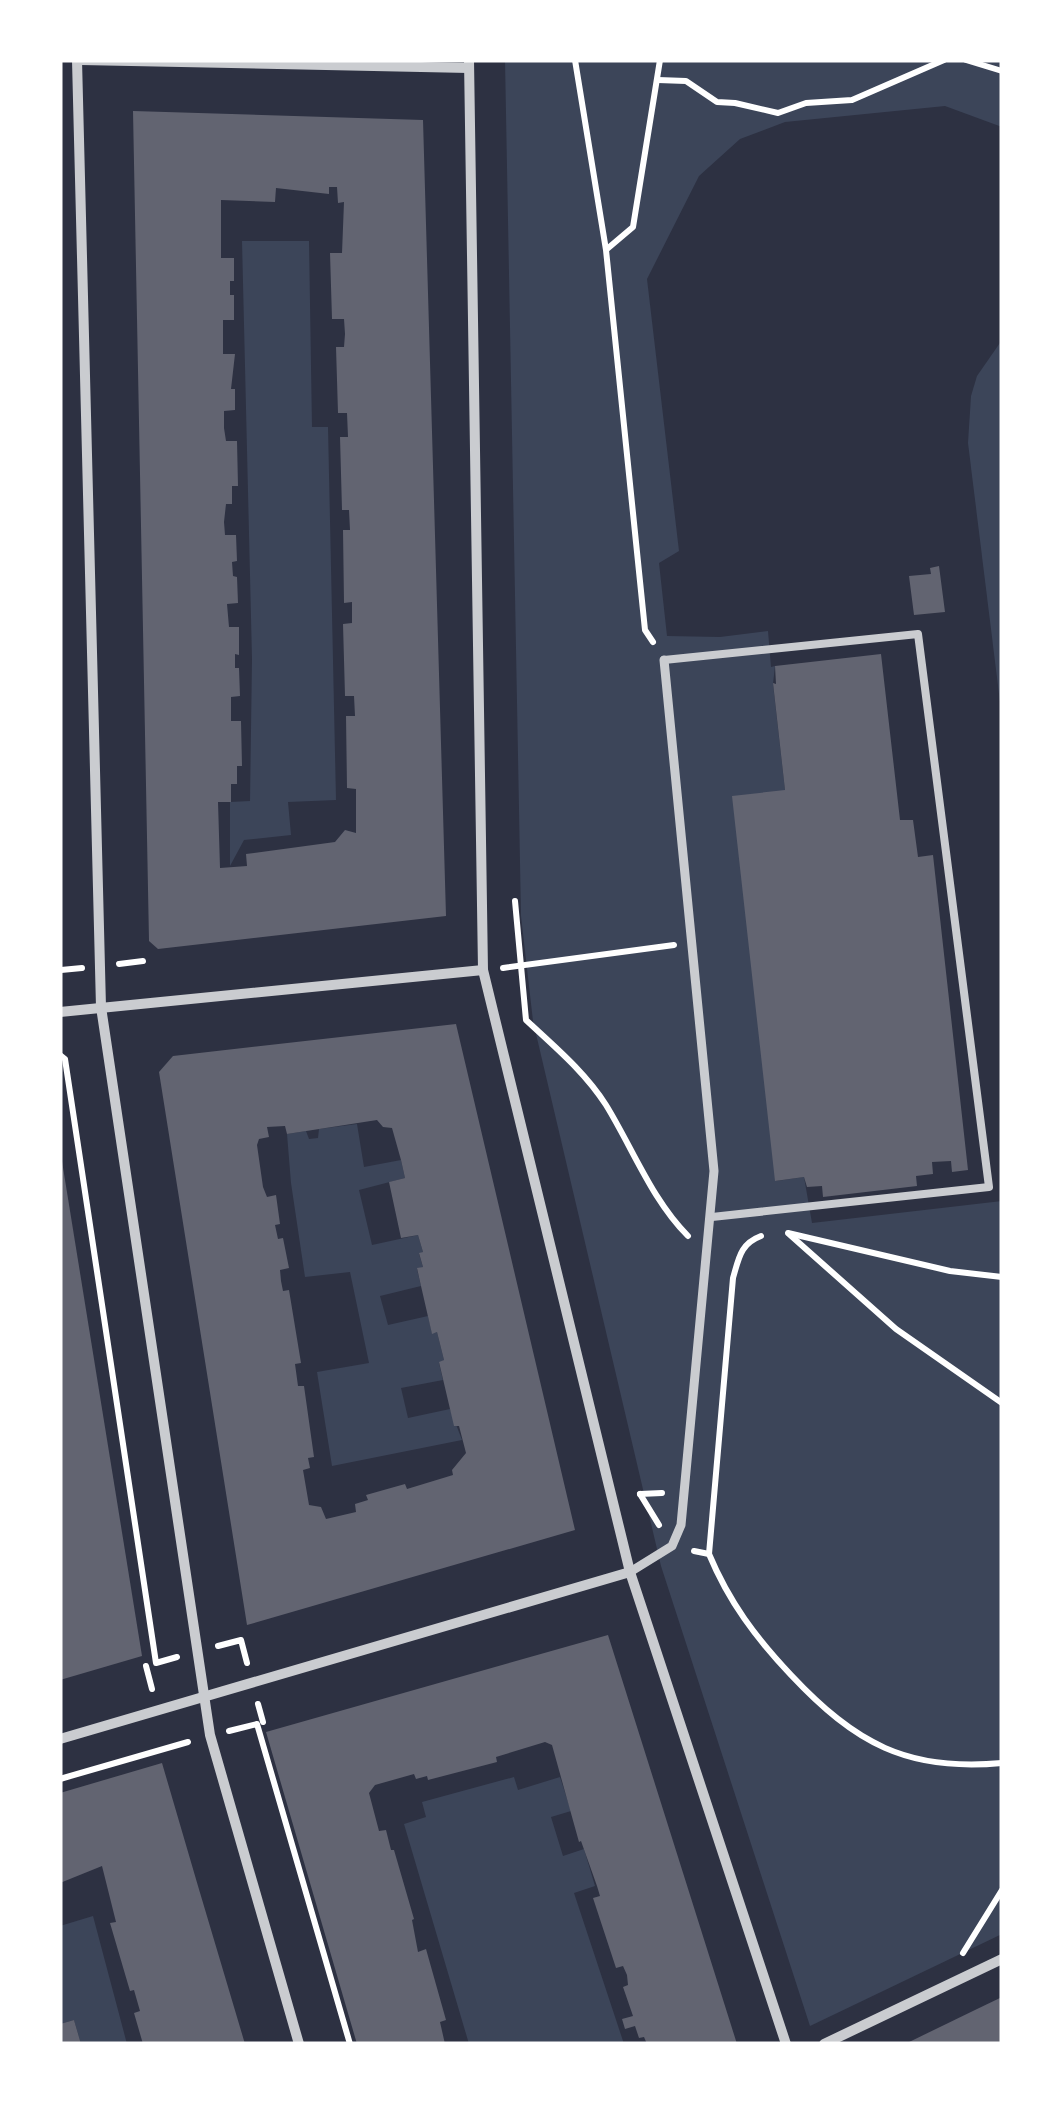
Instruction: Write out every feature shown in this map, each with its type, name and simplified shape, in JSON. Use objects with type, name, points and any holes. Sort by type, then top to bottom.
[{"type":"street","points":[[299,2044],[210,1736],[100,1007],[79,60],[469,64],[483,970],[630,1572],[786,2044]]},
{"type":"street","points":[[60,1739],[630,1572],[672,1546],[681,1525],[714,1171],[664,660]]},
{"type":"street","points":[[60,1012],[483,970]]},
{"type":"street","points":[[824,2044],[1002,1959]]},
{"type":"lane","points":[[664,660],[918,634],[989,1188],[712,1217]]},
{"type":"path","points":[[575,60],[606,250],[645,630],[664,660]]},
{"type":"path","points":[[606,250],[633,227],[660,60]]},
{"type":"path","points":[[658,80],[686,81],[717,102],[778,113],[806,103],[852,100],[944,60]]},
{"type":"path","points":[[966,60],[1002,71]]},
{"type":"path","points":[[515,901],[526,1020],[572,1062],[604,1102],[670,1218],[693,1241],[694,1224]]},
{"type":"path","points":[[526,966],[690,943]]},
{"type":"path","points":[[672,946],[675,965]]},
{"type":"path","points":[[60,1056],[65,1059],[156,1662]]},
{"type":"path","points":[[788,1233],[896,1329],[1002,1403]]},
{"type":"path","points":[[777,1234],[788,1233],[950,1272],[1002,1277]]},
{"type":"path","points":[[765,1234],[749,1240],[741,1250],[733,1278],[710,1554],[720,1579],[751,1632],[814,1699],[862,1739],[934,1764],[1002,1763]]},
{"type":"path","points":[[640,1494],[662,1494],[664,1475]]},
{"type":"path","points":[[672,1546],[710,1554]]},
{"type":"path","points":[[60,1780],[256,1724],[350,2044]]},
{"type":"path","points":[[986,1912],[1002,1890]]},
{"type":"shaded area","points":[[505,60],[1002,60],[1002,127],[945,106],[785,122],[740,139],[699,176],[647,279],[679,551],[659,563],[667,636],[720,637],[768,631],[771,667],[775,666],[773,684],[785,790],[776,1181],[804,1177],[812,1223],[1002,1201],[1002,1934],[810,2026],[661,1566],[533,1021],[521,916]]},
{"type":"shaded area","points":[[242,241],[309,241],[312,427],[328,427],[336,800],[288,802],[291,835],[244,840],[230,866],[230,802],[250,801],[252,659]]},
{"type":"shaded area","points":[[1002,340],[1002,718],[968,443],[971,396],[977,376]]},
{"type":"shaded area","points":[[357,1124],[364,1167],[401,1160],[405,1178],[359,1190],[372,1245],[418,1235],[423,1252],[419,1254],[423,1267],[417,1269],[421,1286],[380,1296],[388,1325],[428,1316],[444,1360],[439,1363],[443,1380],[401,1388],[408,1418],[450,1409],[462,1440],[332,1466],[317,1372],[369,1363],[350,1272],[305,1277],[287,1134],[306,1131],[309,1139],[318,1138],[319,1129]]},
{"type":"shaded area","points":[[514,1777],[518,1790],[560,1777],[571,1811],[551,1817],[563,1856],[584,1849],[595,1886],[574,1893],[624,2044],[469,2044],[404,1824],[426,1817],[422,1802]]},
{"type":"shaded area","points":[[93,1916],[127,2044],[81,2044],[74,2020],[60,2024],[60,1926]]},
{"type":"building","points":[[133,111],[423,120],[446,916],[158,949],[149,941]],"holes":[[[329,187],[337,187],[338,203],[344,202],[342,253],[330,253],[332,319],[344,319],[345,334],[344,347],[336,347],[338,413],[347,413],[348,437],[340,437],[342,510],[349,510],[350,530],[343,530],[344,603],[352,602],[352,623],[343,624],[345,696],[354,696],[355,716],[346,716],[347,788],[356,789],[356,833],[345,830],[335,842],[246,854],[247,866],[220,868],[218,802],[231,802],[231,784],[237,784],[237,766],[242,766],[241,721],[231,721],[231,697],[240,696],[239,668],[235,668],[239,627],[229,627],[227,604],[238,603],[232,562],[237,561],[236,535],[225,535],[224,522],[226,504],[232,504],[232,486],[238,486],[237,441],[226,441],[224,428],[224,411],[235,410],[235,389],[231,389],[235,354],[223,354],[223,320],[234,320],[234,295],[230,295],[234,258],[221,258],[221,200],[275,202],[276,188],[329,194]]]},
{"type":"building","points":[[939,566],[945,612],[914,615],[909,576],[931,574],[930,568]]},
{"type":"building","points":[[881,654],[900,820],[913,820],[918,857],[933,855],[968,1170],[952,1172],[951,1161],[932,1162],[933,1174],[916,1176],[917,1186],[823,1197],[822,1186],[807,1187],[804,1177],[775,1181],[732,796],[785,790],[773,683],[776,684],[775,666]]},
{"type":"building","points":[[456,1024],[575,1530],[247,1625],[159,1072],[173,1056]],"holes":[[[377,1120],[383,1127],[392,1128],[405,1178],[389,1182],[401,1238],[418,1235],[423,1267],[417,1268],[432,1334],[437,1332],[444,1360],[439,1362],[454,1426],[459,1426],[466,1453],[452,1470],[453,1475],[407,1489],[405,1484],[366,1495],[368,1500],[355,1504],[356,1512],[326,1519],[321,1507],[309,1505],[303,1470],[310,1468],[308,1458],[314,1457],[304,1386],[298,1386],[295,1364],[301,1363],[289,1290],[283,1291],[280,1270],[289,1268],[283,1238],[278,1239],[275,1225],[280,1224],[276,1195],[267,1197],[263,1187],[257,1145],[259,1139],[269,1137],[267,1127],[285,1126],[287,1134]]]},
{"type":"building","points":[[60,1149],[142,1656],[60,1680]]},
{"type":"building","points":[[608,1635],[737,2044],[647,2044],[644,2037],[639,2038],[635,2026],[625,2029],[622,2019],[633,2016],[623,1987],[628,1985],[627,1975],[623,1966],[616,1968],[593,1898],[600,1896],[597,1886],[579,1842],[552,1745],[545,1742],[496,1757],[497,1762],[428,1780],[427,1776],[416,1779],[414,1774],[375,1785],[369,1793],[379,1831],[386,1830],[394,1850],[414,1919],[418,1952],[426,1949],[446,2020],[440,2022],[445,2044],[357,2044],[266,1732]]},
{"type":"building","points":[[162,1763],[245,2044],[143,2044],[134,2013],[140,2011],[134,1990],[130,1991],[110,1923],[116,1922],[102,1866],[60,1883],[60,1793]]},
{"type":"building","points":[[1002,1997],[1002,2044],[905,2044],[975,2010]]},
{"type":"building","points":[[74,2020],[81,2044],[60,2044],[60,2024]]}]
